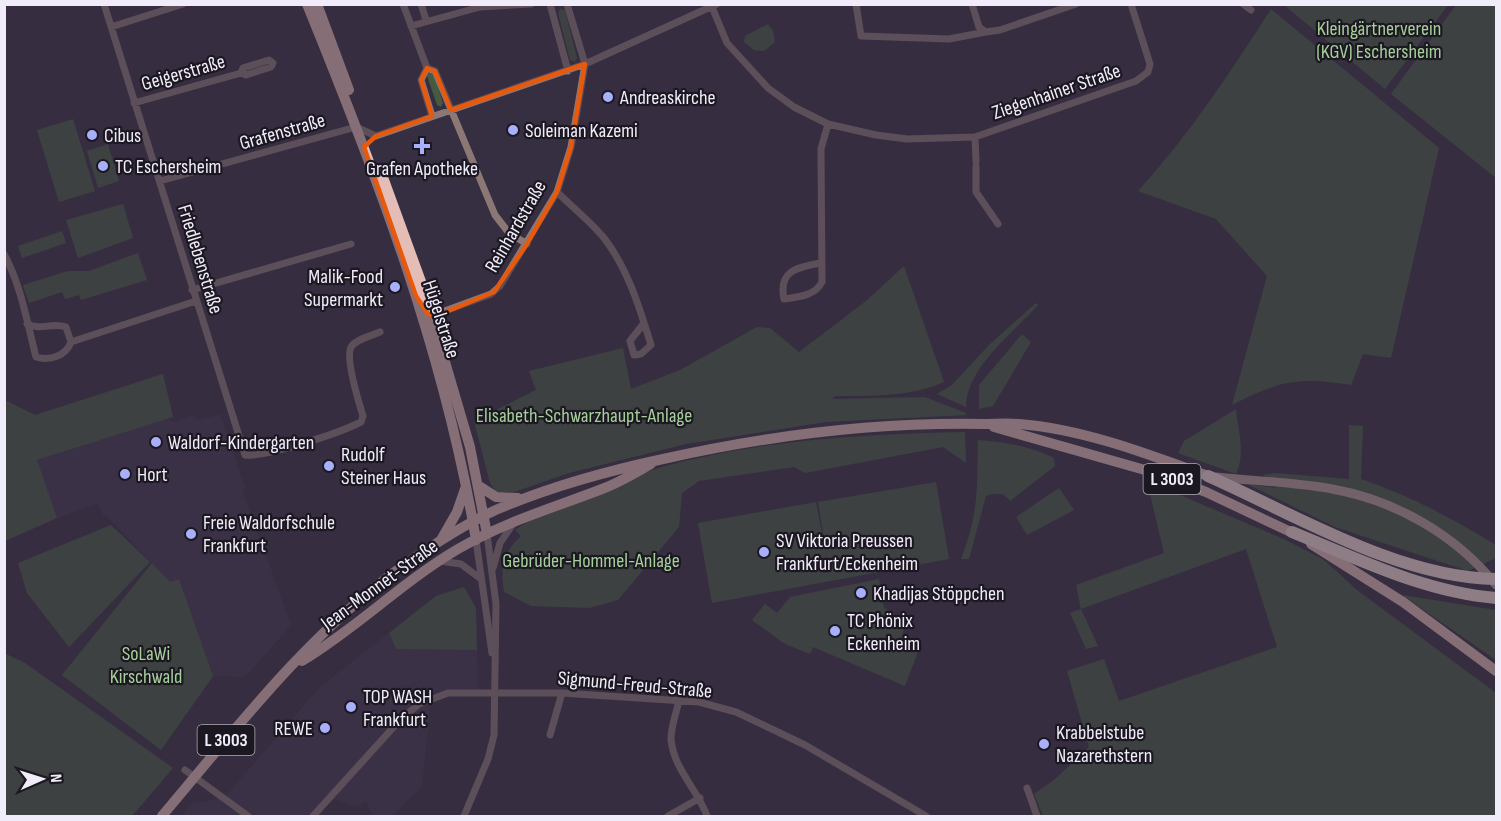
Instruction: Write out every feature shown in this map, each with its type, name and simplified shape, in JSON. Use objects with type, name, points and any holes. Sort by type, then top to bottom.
[{"type":"highway","points":[[1208,476],[1395,558],[1456,574],[1497,579]]},
{"type":"highway","points":[[1292,531],[1412,580],[1465,594],[1497,598]]},
{"type":"main road","name":"Hügelstraße","points":[[307,4],[356,127],[369,139],[440,371],[476,540]]},
{"type":"main road","name":"Hügelstraße","points":[[317,4],[369,139],[432,316],[479,486],[487,534]]},
{"type":"main road","points":[[416,296],[432,316]]},
{"type":"main road","name":"L 3003","points":[[473,522],[524,498],[606,471],[754,439],[831,429],[909,424],[1018,424],[1050,429],[1126,448],[1208,476],[1332,489],[1359,497],[1407,514],[1466,553],[1497,585]]},
{"type":"main road","name":"L 3003","points":[[985,424],[1159,474],[1206,492],[1292,531],[1403,602],[1497,671]]},
{"type":"main road","name":"L 3003","points":[[487,534],[516,520],[604,489],[663,459]]},
{"type":"main road","points":[[439,543],[457,512],[466,486]]},
{"type":"main road","points":[[479,486],[496,497],[524,498]]},
{"type":"main road","name":"Jean-Monnet-Straße","points":[[162,816],[315,641],[367,594],[473,522]]},
{"type":"main road","name":"Jean-Monnet-Straße","points":[[294,666],[345,632],[391,594],[438,561],[487,534]]},
{"type":"street","name":"Friedlebenstraße","points":[[104,4],[245,454],[259,454],[290,446],[361,422],[363,416],[349,359],[350,349],[360,340],[380,332]]},
{"type":"street","points":[[111,27],[183,4]]},
{"type":"street","points":[[403,4],[427,68],[421,80],[432,116]]},
{"type":"street","points":[[421,4],[426,20]]},
{"type":"street","points":[[411,26],[426,20],[480,7],[531,4]]},
{"type":"street","points":[[550,4],[568,71]]},
{"type":"street","name":"Reinhardstraße","points":[[432,316],[494,292],[527,244],[557,192],[572,147],[585,64],[567,4]]},
{"type":"street","points":[[856,4],[861,36],[949,39],[1000,30],[1076,4]]},
{"type":"street","points":[[972,4],[979,27],[986,32]]},
{"type":"street","name":"Ziegenhainer Straße","points":[[715,6],[727,43],[768,88],[794,107],[828,124],[906,139],[975,137],[1136,81],[1148,72],[1150,64],[1131,4]]},
{"type":"street","points":[[1243,4],[1251,10]]},
{"type":"street","points":[[369,139],[568,71],[715,6]]},
{"type":"street","points":[[427,68],[435,71],[495,215],[509,233],[527,244]]},
{"type":"street","name":"Geigerstraße","points":[[134,103],[242,73]]},
{"type":"street","points":[[821,263],[803,266],[786,275],[781,285],[784,299],[807,295],[819,287],[821,263],[821,149],[828,124]]},
{"type":"street","name":"Grafenstraße","points":[[160,181],[356,127]]},
{"type":"street","name":"Ziegenhainer Straße","points":[[975,137],[976,192],[998,224]]},
{"type":"street","points":[[557,192],[604,239],[630,285],[644,323]]},
{"type":"street","points":[[192,290],[351,244]]},
{"type":"street","points":[[4,254],[19,284],[27,324],[36,357],[45,360],[66,353],[71,342],[66,327],[57,324],[38,329],[27,324]]},
{"type":"street","points":[[71,342],[196,301]]},
{"type":"street","points":[[31,339],[38,329]]},
{"type":"street","points":[[492,573],[500,543],[516,520]]},
{"type":"street","name":"Hügelstraße","points":[[487,534],[496,630],[493,659]]},
{"type":"street","name":"Hügelstraße","points":[[464,816],[493,741],[493,659],[476,540]]},
{"type":"street","points":[[438,561],[461,564],[482,580]]},
{"type":"street","name":"Sigmund-Freud-Straße","points":[[312,816],[400,720],[419,704],[448,693],[562,693],[679,701],[719,707],[771,727],[926,816]]},
{"type":"street","points":[[550,735],[562,693]]},
{"type":"street","points":[[679,701],[671,738],[674,755],[700,798],[707,816]]},
{"type":"street","points":[[185,770],[248,816]]},
{"type":"street","points":[[1027,788],[1037,816]]},
{"type":"street","points":[[668,816],[700,798]]},
{"type":"highlighted area","points":[[585,64],[571,147],[557,192],[527,244],[494,292],[436,316],[428,314],[416,296],[364,147],[376,136],[432,116],[421,80],[427,68],[435,71],[451,110]]},
{"type":"shaded area","name":"Freie Waldorfschule Frankfurt","points":[[220,414],[245,488],[242,490],[291,625],[245,677],[213,676],[179,579],[170,582],[106,515],[103,515],[98,503],[57,518],[36,461],[166,419],[173,422],[192,415],[198,421]]},
{"type":"shaded area","points":[[389,633],[396,649],[477,650],[478,692],[431,695],[422,786],[393,816],[373,816],[366,801],[357,807],[334,799],[318,816],[181,816],[192,804],[224,798],[320,687]]},
{"type":"green space","name":"Kleingärtnerverein (KGV) Eschersheim","points":[[1284,5],[1448,5],[1385,89]]},
{"type":"green space","points":[[1456,5],[1496,5],[1496,178],[1391,94]]},
{"type":"green space","points":[[560,9],[565,10],[577,58],[575,62],[570,60],[558,13]]},
{"type":"green space","points":[[1271,9],[1439,148],[1391,358],[1363,354],[1351,385],[1316,381],[1290,383],[1264,390],[1232,405],[1267,276],[1216,219],[1138,191],[1192,126]]},
{"type":"green space","points":[[768,24],[773,31],[775,42],[764,51],[754,50],[744,42],[745,36]]},
{"type":"green space","points":[[429,72],[434,74],[443,103],[441,107],[437,105],[427,76]]},
{"type":"green space","points":[[73,119],[95,191],[59,202],[37,130]]},
{"type":"green space","name":"TC Eschersheim","points":[[108,144],[119,181],[98,188],[87,151]]},
{"type":"green space","points":[[123,204],[133,238],[78,258],[66,220]]},
{"type":"green space","points":[[62,231],[66,243],[22,258],[18,246]]},
{"type":"green space","points":[[138,253],[147,280],[81,300],[79,295],[65,299],[62,292],[29,303],[23,285],[68,271],[89,271]]},
{"type":"green space","name":"Elisabeth-Schwarzhaupt-Anlage","points":[[904,266],[944,382],[905,393],[835,396],[832,399],[925,397],[966,413],[966,415],[826,422],[686,444],[569,473],[514,492],[496,492],[490,483],[474,421],[536,390],[529,371],[623,348],[631,389],[680,370],[757,327],[770,328],[799,352],[866,301]]},
{"type":"green space","points":[[1036,303],[1038,305],[982,365],[968,393],[966,407],[937,394],[952,385],[989,345]]},
{"type":"green space","points":[[1022,334],[1031,342],[993,406],[979,409],[979,385]]},
{"type":"green space","points":[[163,374],[173,417],[37,460],[57,518],[5,541],[5,400],[35,415]]},
{"type":"green space","points":[[1236,409],[1241,450],[1236,474],[1178,453],[1184,441]]},
{"type":"green space","points":[[1349,425],[1363,426],[1361,479],[1413,500],[1480,535],[1496,545],[1496,558],[1468,571],[1335,527],[1247,484],[1277,488],[1263,475],[1274,473],[1349,479]]},
{"type":"green space","name":"Gebrüder-Hommel-Anlage","points":[[965,432],[966,463],[943,447],[805,473],[794,467],[699,481],[682,493],[679,527],[618,600],[589,608],[531,606],[504,592],[503,568],[507,554],[521,536],[515,530],[540,516],[642,473],[736,450],[812,440]]},
{"type":"green space","points":[[978,440],[1007,443],[1035,450],[1054,458],[1055,466],[1010,501],[1000,494],[986,496],[969,559],[961,559],[974,514]]},
{"type":"green space","points":[[1147,481],[1286,540],[1324,560],[1357,590],[1496,693],[1496,816],[1043,816],[1034,794],[1054,780],[1089,747],[1067,671],[1104,659],[1119,701],[1277,647],[1246,549],[1081,609],[1076,585],[1164,553]]},
{"type":"green space","points":[[936,482],[949,559],[712,603],[698,523],[816,502],[828,564],[818,502]]},
{"type":"green space","points":[[1059,488],[1074,510],[1027,535],[1016,517]]},
{"type":"green space","points":[[111,525],[150,562],[69,647],[27,593],[18,563]]},
{"type":"green space","name":"SoLaWi Kirschwald","points":[[152,563],[170,582],[179,579],[213,676],[161,750],[62,675]]},
{"type":"green space","name":"TC Phönix Eckenheim","points":[[879,579],[884,608],[907,622],[901,637],[921,644],[905,686],[813,647],[810,654],[785,644],[752,620],[765,604],[777,613],[790,597]]},
{"type":"green space","points":[[464,587],[476,608],[477,650],[396,649],[389,633],[436,596]]},
{"type":"green space","points":[[1402,595],[1496,610],[1496,660]]},
{"type":"green space","points":[[1081,609],[1098,646],[1086,649],[1070,613]]},
{"type":"green space","points":[[4,653],[25,663],[173,768],[132,816],[5,816]]},
{"type":"place","name":"Andreaskirche","points":[[608,97]]},
{"type":"place","name":"Soleiman Kazemi","points":[[513,130]]},
{"type":"place","name":"Cibus","points":[[92,135]]},
{"type":"place","name":"Grafen Apotheke","points":[[422,146]]},
{"type":"place","name":"TC Eschersheim","points":[[103,166]]},
{"type":"place","name":"Malik-Food Supermarkt","points":[[395,287]]},
{"type":"place","name":"Waldorf-Kindergarten","points":[[156,442]]},
{"type":"place","name":"Rudolf Steiner Haus","points":[[329,466]]},
{"type":"place","name":"Hort","points":[[125,474]]},
{"type":"place","name":"Freie Waldorfschule Frankfurt","points":[[191,534]]},
{"type":"place","name":"SV Viktoria Preussen Frankfurt/Eckenheim","points":[[764,552]]},
{"type":"place","name":"Khadijas Stöppchen","points":[[861,593]]},
{"type":"place","name":"TC Phönix Eckenheim","points":[[835,631]]},
{"type":"place","name":"TOP WASH Frankfurt","points":[[351,707]]},
{"type":"place","name":"REWE","points":[[325,728]]},
{"type":"place","name":"Krabbelstube Nazarethstern","points":[[1044,744]]}]
